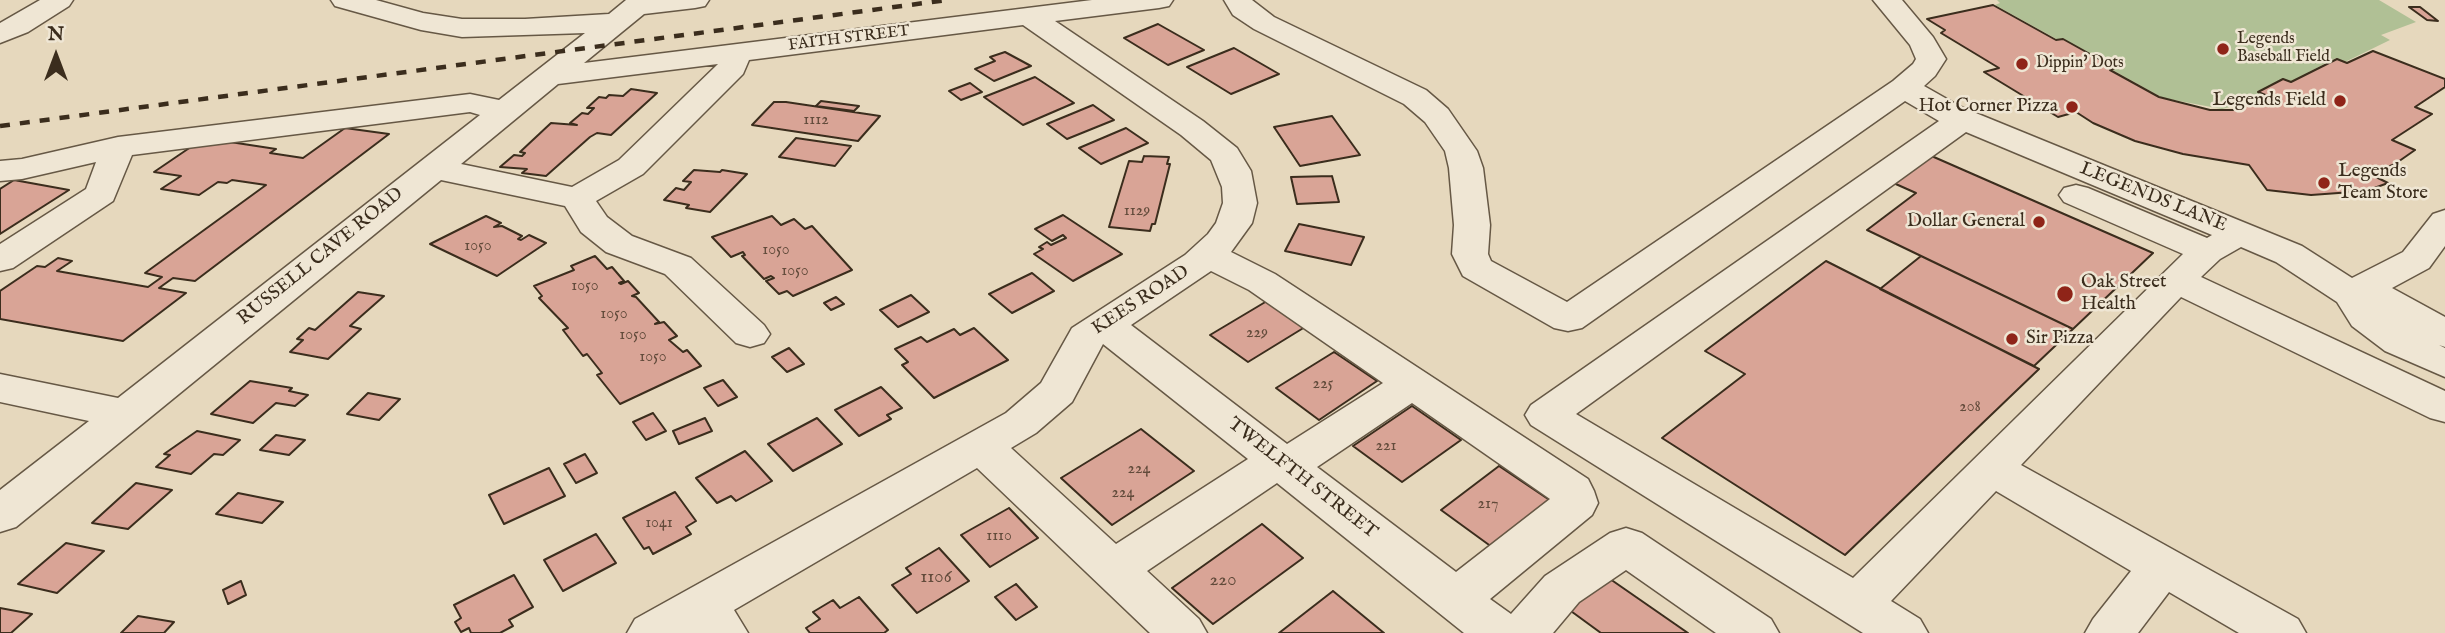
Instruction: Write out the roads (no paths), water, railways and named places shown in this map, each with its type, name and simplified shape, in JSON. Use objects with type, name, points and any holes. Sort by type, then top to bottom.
[{"type":"street","points":[[0,34],[19,26],[59,0]]},
{"type":"street","points":[[345,0],[421,21],[462,28],[525,28],[695,0]]},
{"type":"street","points":[[1238,0],[1243,9],[1264,23],[1415,97],[1437,116],[1461,151],[1466,169],[1472,225],[1470,254],[1476,268],[1568,319],[1904,88],[1924,69],[1931,59],[1923,43],[1887,0]]},
{"type":"street","name":"FAITH STREET","points":[[549,77],[1155,1]]},
{"type":"street","name":"RUSSELL CAVE ROAD","points":[[0,515],[633,9]]},
{"type":"street","name":"KEES ROAD","points":[[652,633],[713,619],[1021,423],[1058,392],[1086,337],[1207,255],[1221,242],[1234,223],[1240,203],[1234,171],[1225,155],[1192,128],[1030,17]]},
{"type":"street","points":[[432,168],[577,198],[631,167],[732,68],[735,54]]},
{"type":"street","points":[[1904,88],[1951,123],[2207,251]]},
{"type":"street","points":[[0,171],[22,169],[118,147],[470,103],[505,111]]},
{"type":"street","points":[[1903,633],[1546,415],[1951,123]]},
{"type":"street","name":"LEGENDS LANE","points":[[1951,123],[2289,254],[2350,294],[2366,317],[2399,342],[2445,364]]},
{"type":"street","points":[[0,260],[101,194],[118,147]]},
{"type":"street","points":[[577,198],[594,223],[619,244],[678,266],[750,334]]},
{"type":"street","points":[[2350,294],[2416,260],[2442,229]]},
{"type":"street","points":[[1857,605],[2176,280],[2207,251],[2243,235]]},
{"type":"street","points":[[1207,255],[1262,282],[1572,491],[1576,503],[1456,599]]},
{"type":"street","points":[[2176,280],[2445,408]]},
{"type":"street","name":"LEGENDS LANE","points":[[2350,294],[2386,298],[2445,334]]},
{"type":"street","name":"TWELFTH STREET","points":[[1105,325],[1500,633]]},
{"type":"street","points":[[1114,569],[1412,383]]},
{"type":"street","points":[[0,388],[126,414]]},
{"type":"street","points":[[981,446],[1182,633]]},
{"type":"street","points":[[1991,468],[2281,633]]},
{"type":"street","points":[[1524,633],[1563,589],[1626,546],[1754,633]]},
{"type":"street","points":[[2124,629],[2162,566]]},
{"type":"railway","points":[[0,126],[947,0]]},
{"type":"place","name":"Legends Baseball Field","points":[[2223,49]]},
{"type":"place","name":"Dippin' Dots","points":[[2022,64]]},
{"type":"place","name":"Legends Field","points":[[2340,101]]},
{"type":"place","name":"Hot Corner Pizza","points":[[2072,107]]},
{"type":"place","name":"Legends Team Store","points":[[2324,183]]},
{"type":"place","name":"Dollar General","points":[[2039,222]]},
{"type":"place","name":"Oak Street Health","points":[[2065,294]]},
{"type":"place","name":"Sir Pizza","points":[[2012,339]]}]
